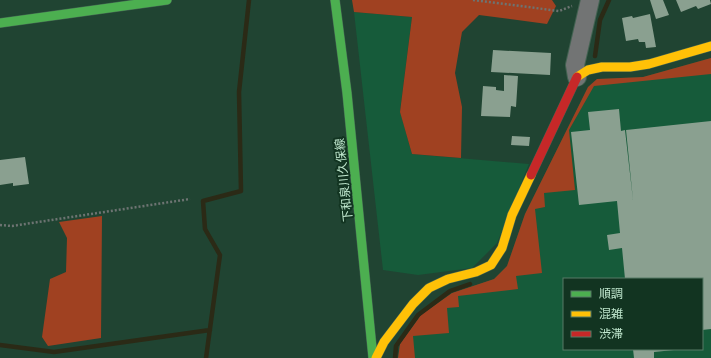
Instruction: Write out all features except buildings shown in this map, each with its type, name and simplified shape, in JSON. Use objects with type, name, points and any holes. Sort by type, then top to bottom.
[{"type":"street","points":[[0,23],[167,0]]},
{"type":"street","name":"下和泉川久保線","points":[[335,0],[347,93],[375,358]]},
{"type":"street","points":[[577,77],[575,65],[581,3]]},
{"type":"street","points":[[375,358],[384,342],[413,304],[429,288],[448,279],[476,272],[491,265],[502,248],[512,215],[577,77],[588,70],[602,67],[630,67],[649,64],[711,46]]},
{"type":"path","points":[[473,0],[559,11],[581,3]]},
{"type":"path","points":[[0,225],[12,226],[190,199]]},
{"type":"shaded area","points":[[352,0],[552,0],[556,6],[547,24],[479,15],[462,32],[455,73],[462,107],[461,158],[412,154],[400,112],[412,17],[354,12]]},
{"type":"shaded area","points":[[354,12],[412,17],[400,111],[412,154],[529,164],[497,243],[472,268],[418,275],[383,270]]},
{"type":"shaded area","points":[[711,58],[711,358],[398,358],[400,344],[421,315],[452,293],[494,279],[507,266],[525,214],[588,87],[597,79],[643,77]]},
{"type":"shaded area","points":[[711,58],[711,74],[594,86],[569,130],[575,190],[544,193],[545,207],[535,209],[542,273],[516,276],[518,289],[458,296],[459,307],[447,308],[449,333],[413,336],[415,358],[398,358],[400,344],[421,315],[452,293],[494,279],[507,266],[525,214],[588,87],[597,79],[643,77]]},
{"type":"shaded area","points":[[102,216],[101,338],[48,346],[42,337],[50,279],[66,272],[67,238],[59,222]]},
{"type":"waterway","points":[[206,358],[220,255],[205,229],[203,201],[241,191],[239,92],[249,0]]},
{"type":"waterway","points":[[595,56],[600,20],[609,0]]},
{"type":"waterway","points":[[395,358],[396,346],[418,315],[450,291],[470,284]]},
{"type":"waterway","points":[[0,345],[54,352],[210,330]]},
{"type":"traffic: fast","points":[[0,23],[167,0]]},
{"type":"traffic: fast","points":[[335,0],[347,93],[373,358]]},
{"type":"traffic: slow","points":[[577,77],[588,70],[602,67],[630,67],[649,64],[711,46]]},
{"type":"traffic: slow","points":[[376,358],[384,342],[413,304],[429,288],[448,279],[476,272],[491,265],[502,248],[512,215],[531,175]]},
{"type":"traffic: jam","points":[[531,175],[577,77]]}]
